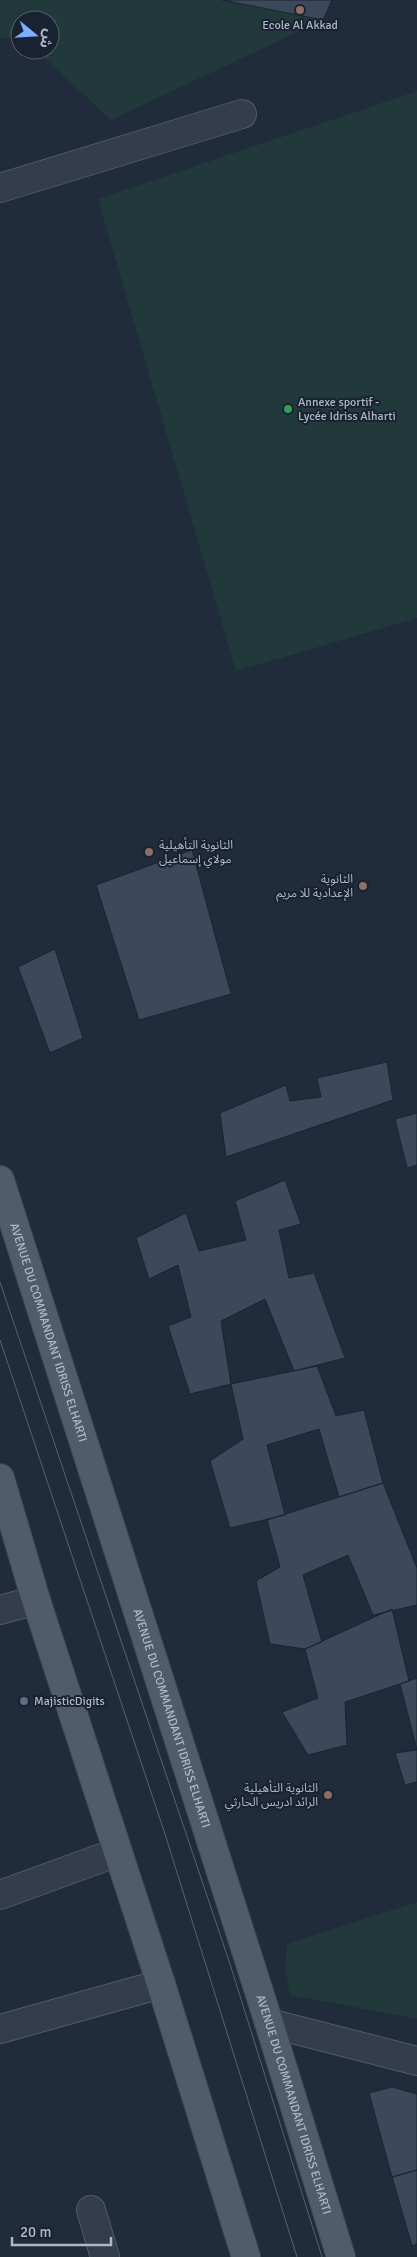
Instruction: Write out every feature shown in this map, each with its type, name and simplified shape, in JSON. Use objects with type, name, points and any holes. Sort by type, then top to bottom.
[{"type":"main road","name":"AVENUE DU COMMANDANT IDRISS ELHARTI","points":[[0,1180],[270,2023],[341,2257]]},
{"type":"main road","points":[[0,1478],[36,1600],[162,1984],[246,2257]]},
{"type":"street","points":[[0,188],[242,114]]},
{"type":"street","points":[[0,1610],[36,1600]]},
{"type":"street","points":[[0,1895],[118,1852]]},
{"type":"street","points":[[0,2029],[162,1984]]},
{"type":"street","points":[[270,2023],[417,2061]]},
{"type":"street","points":[[91,2210],[105,2257]]},
{"type":"green space","points":[[0,0],[231,0],[323,20],[111,120],[47,60],[60,60],[60,10],[10,10],[10,38],[0,39]]},
{"type":"green space","name":"Annexe sportif - Lycée Idriss Alharti","points":[[417,91],[417,618],[236,671],[98,199]]},
{"type":"green space","points":[[417,1902],[417,2019],[290,1995],[285,1967],[287,1944]]},
{"type":"building","name":"Ecole Al Akkad","points":[[222,0],[332,0],[323,20]]},
{"type":"building","points":[[192,850],[231,994],[139,1020],[96,885]]},
{"type":"building","points":[[55,949],[83,1038],[50,1053],[18,967]]},
{"type":"building","points":[[387,1062],[393,1100],[226,1157],[220,1113],[286,1085],[290,1101],[321,1097],[317,1078]]},
{"type":"building","points":[[417,1113],[417,1165],[407,1168],[395,1119]]},
{"type":"building","points":[[285,1180],[301,1224],[279,1230],[289,1278],[314,1273],[345,1358],[294,1371],[265,1299],[221,1321],[231,1384],[190,1394],[168,1326],[191,1317],[178,1265],[149,1279],[136,1238],[186,1213],[199,1251],[246,1240],[235,1201]]},
{"type":"building","points":[[317,1366],[336,1416],[364,1410],[383,1483],[339,1497],[319,1429],[267,1445],[285,1515],[230,1528],[210,1461],[243,1439],[231,1384]]},
{"type":"building","points":[[383,1483],[417,1568],[417,1605],[373,1615],[348,1555],[303,1575],[322,1642],[305,1649],[270,1644],[256,1581],[280,1567],[267,1520]]},
{"type":"building","points":[[392,1609],[409,1681],[345,1702],[347,1745],[308,1755],[282,1712],[318,1698],[305,1649]]},
{"type":"building","points":[[417,1678],[417,1750],[400,1684]]},
{"type":"building","points":[[417,1750],[417,1782],[405,1785],[395,1753]]},
{"type":"building","points":[[392,2087],[417,2094],[417,2170],[392,2177],[369,2093]]},
{"type":"building","points":[[417,2170],[417,2244],[412,2246],[392,2177]]},
{"type":"tram line","points":[[0,1282],[229,1961],[322,2257]]},
{"type":"tram line","points":[[0,1340],[165,1834],[297,2257]]},
{"type":"place","name":"Ecole Al Akkad","points":[[300,10]]},
{"type":"place","name":"Annexe sportif - Lycée Idriss Alharti","points":[[288,409]]},
{"type":"place","name":"الثانوية التأهيلية مولاي إسماعيل","points":[[149,852]]},
{"type":"place","name":"الثانوية الإعدادية للا مريم","points":[[363,886]]},
{"type":"place","name":"MajisticDigits","points":[[24,1701]]},
{"type":"place","name":"الثانوية التأهيلية الرائد ادريس الحارثي","points":[[328,1795]]}]
